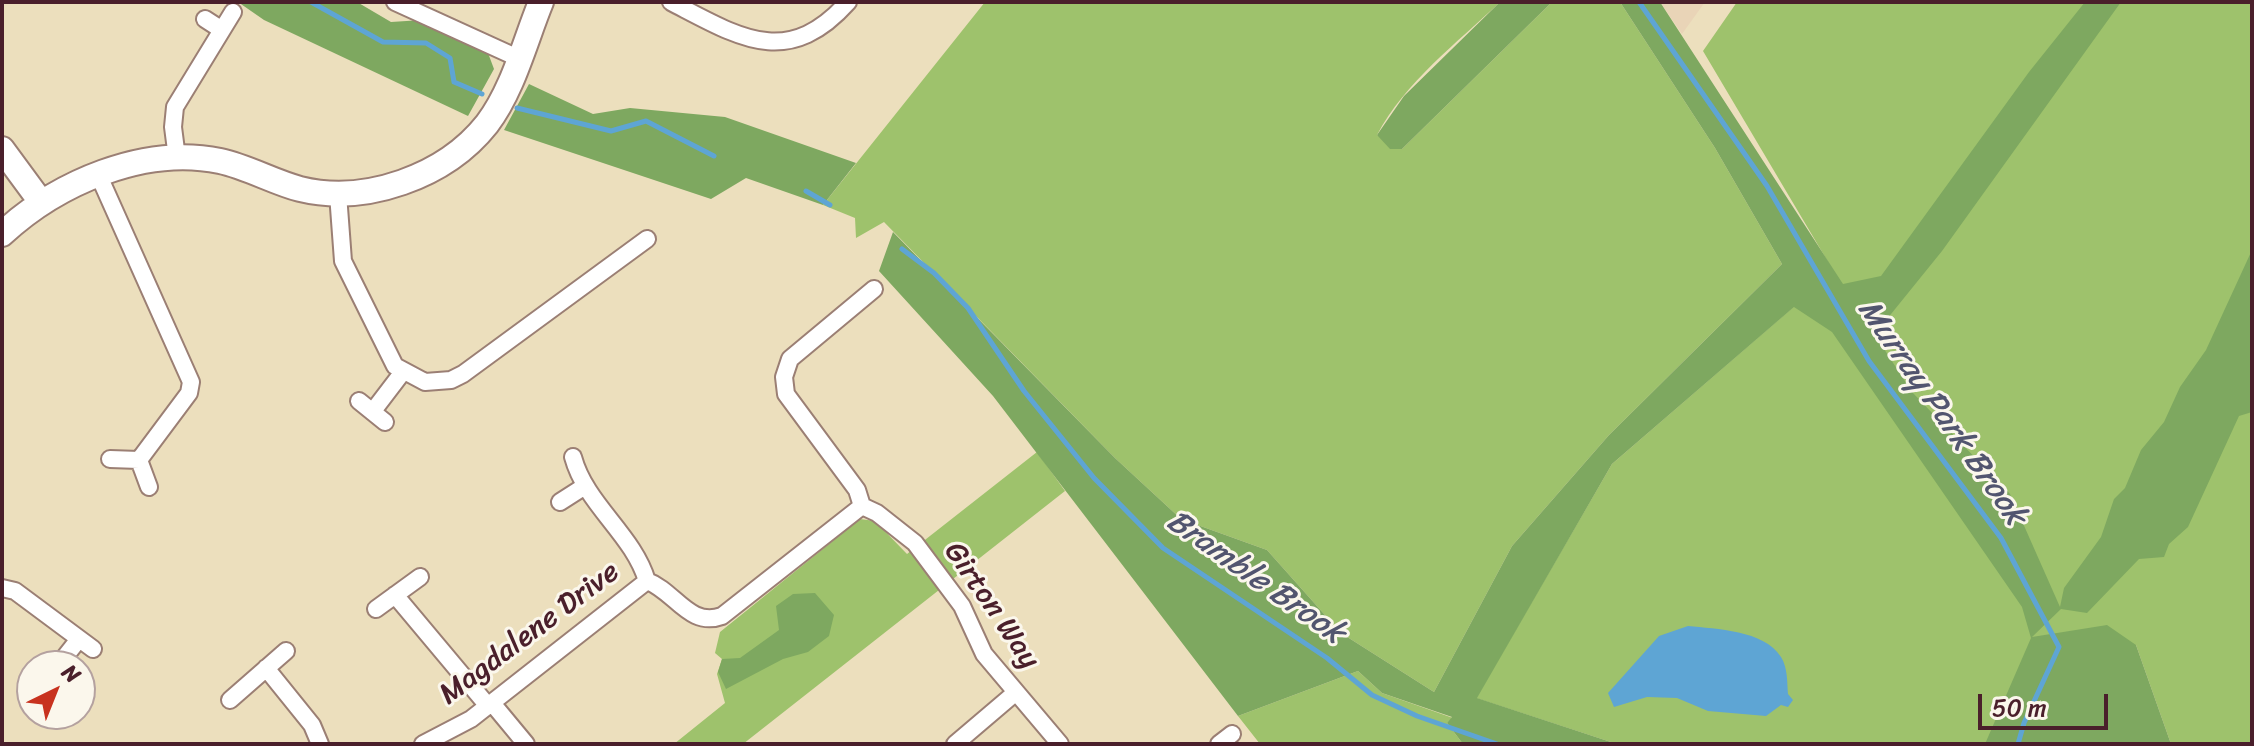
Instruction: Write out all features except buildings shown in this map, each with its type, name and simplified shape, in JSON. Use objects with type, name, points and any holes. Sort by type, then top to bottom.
[{"type":"street","points":[[395,2],[518,58]]},
{"type":"street","points":[[2,234],[41,202],[99,176],[130,165],[177,158],[219,161],[300,189],[338,194],[376,190],[405,181],[462,148],[494,113],[541,2]]},
{"type":"street","points":[[671,2],[736,35],[766,43],[810,35],[848,2]]},
{"type":"street","points":[[177,158],[173,127],[175,107],[233,12]]},
{"type":"street","points":[[205,19],[222,30]]},
{"type":"street","points":[[2,149],[41,202]]},
{"type":"street","points":[[99,176],[191,382],[189,393],[139,460]]},
{"type":"street","points":[[338,194],[346,270],[402,373],[425,382],[451,380],[463,374],[625,243],[647,239]]},
{"type":"street","name":"Girton Way","points":[[874,289],[790,359],[784,377],[786,394],[857,490],[862,506],[877,513],[915,543],[962,606],[984,654],[1060,744]]},
{"type":"street","points":[[359,401],[379,417],[402,373]]},
{"type":"street","points":[[573,457],[585,486],[641,561],[647,581]]},
{"type":"street","points":[[110,459],[139,460]]},
{"type":"street","points":[[139,460],[149,487]]},
{"type":"street","points":[[560,502],[585,486]]},
{"type":"street","name":"Magdalene Drive","points":[[423,744],[490,704],[647,581],[658,585],[702,620],[722,616],[862,506]]},
{"type":"street","points":[[376,609],[420,577]]},
{"type":"street","points":[[2,588],[15,591],[86,644],[77,650]]},
{"type":"street","points":[[395,595],[526,744]]},
{"type":"street","points":[[230,700],[286,651]]},
{"type":"street","points":[[266,668],[312,725],[320,744]]},
{"type":"street","points":[[955,744],[1015,693]]},
{"type":"shaded area","points":[[1660,2],[1705,2],[1682,34]]},
{"type":"green space","points":[[238,2],[357,2],[391,22],[422,20],[488,53],[494,69],[468,116],[264,20]]},
{"type":"green space","points":[[985,2],[1500,2],[1417,80],[1389,116],[1377,135],[1402,149],[1552,2],[1620,2],[1715,148],[1782,264],[1609,435],[1512,546],[1434,692],[1341,633],[1267,550],[1181,519],[1115,458],[884,222],[856,238],[855,218],[823,205]]},
{"type":"green space","points":[[1500,2],[1552,2],[1402,149],[1390,149],[1377,135],[1404,96]]},
{"type":"green space","points":[[1620,2],[1660,2],[1843,284],[1881,276],[2029,72],[2085,2],[2121,2],[1942,251],[1873,332],[1912,392],[2010,494],[2060,607],[2064,588],[2101,537],[2114,499],[2125,488],[2141,450],[2164,422],[2180,387],[2206,350],[2252,250],[2252,412],[2239,416],[2188,527],[2169,544],[2164,557],[2139,559],[2087,613],[2061,609],[2032,637],[2107,625],[2136,645],[2171,744],[1985,744],[2031,638],[2022,607],[1832,332],[1794,307],[1612,464],[1477,698],[1617,744],[1463,744],[1447,723],[1452,717],[1382,693],[1358,671],[1238,716],[993,396],[879,271],[893,232],[1115,458],[1181,519],[1267,550],[1341,633],[1434,692],[1512,546],[1609,435],[1782,264],[1715,148]]},
{"type":"green space","points":[[1737,2],[2252,2],[2252,744],[2171,744],[2136,645],[1985,744],[1617,744],[1476,698],[1612,464],[1834,272],[1703,51]]},
{"type":"green space","points":[[529,84],[593,114],[630,108],[725,117],[856,163],[823,205],[746,178],[711,199],[504,130]]},
{"type":"green space","points":[[1037,452],[1065,491],[743,744],[674,744],[725,703],[717,674],[722,659],[715,653],[720,632],[860,519],[875,521],[907,554]]},
{"type":"green space","points":[[815,593],[834,615],[829,636],[808,652],[783,659],[726,689],[718,672],[722,659],[740,658],[779,630],[776,606],[793,594]]},
{"type":"green space","points":[[1358,671],[1382,693],[1453,718],[1447,723],[1463,744],[1260,744],[1238,716]]},
{"type":"water","points":[[1688,626],[1739,632],[1773,648],[1785,666],[1788,694],[1793,700],[1788,707],[1781,705],[1766,716],[1708,711],[1677,698],[1647,697],[1614,707],[1608,693],[1659,636]]},
{"type":"waterway","name":"Bramble Brook","points":[[311,2],[383,42],[426,43],[450,58],[454,82],[482,94]]},
{"type":"waterway","name":"Murray Park Brook","points":[[1639,2],[1767,186],[1869,361],[2001,538],[2059,647],[2024,723],[2018,744]]},
{"type":"waterway","name":"Bramble Brook","points":[[517,108],[611,131],[646,121],[714,156]]},
{"type":"waterway","name":"Bramble Brook","points":[[806,191],[830,205]]},
{"type":"waterway","name":"Bramble Brook","points":[[902,249],[934,273],[968,308],[1024,391],[1094,478],[1163,548],[1327,658],[1372,695],[1417,716],[1497,744]]}]
